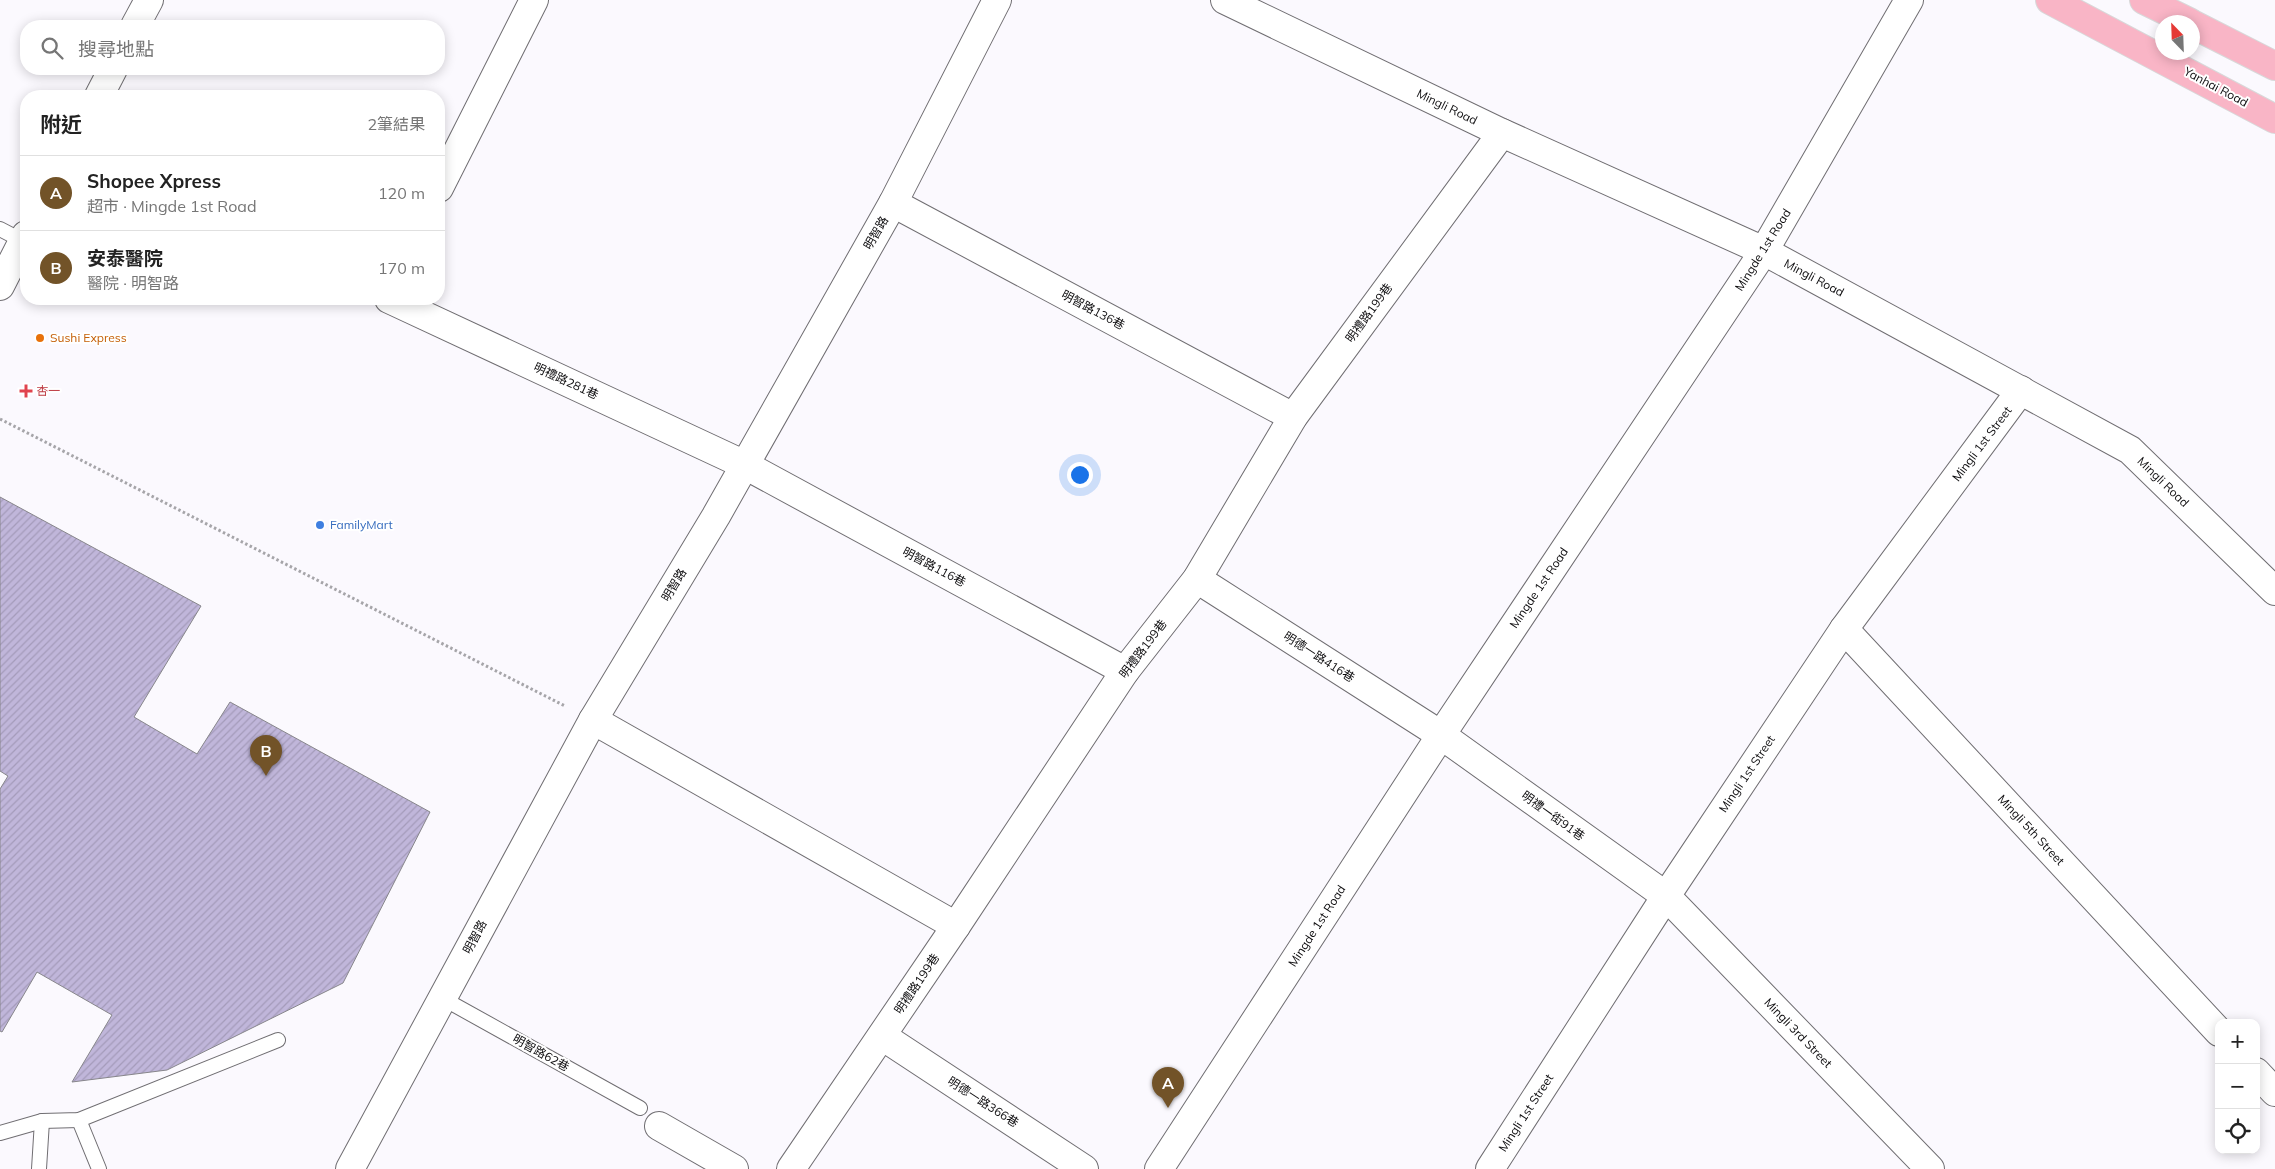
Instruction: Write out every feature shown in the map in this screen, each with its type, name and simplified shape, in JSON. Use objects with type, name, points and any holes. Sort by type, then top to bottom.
[{"type":"main road","name":"Yanhai Road","points":[[2050,0],[2275,119]]},
{"type":"main road","points":[[2144,0],[2175,15]]},
{"type":"main road","points":[[2200,28],[2275,66]]},
{"type":"street","points":[[139,20],[149,0]]},
{"type":"street","points":[[445,176],[534,0]]},
{"type":"street","name":"明智路","points":[[350,1169],[593,720],[716,516],[743,464],[893,204],[997,0]]},
{"type":"street","name":"Mingli Road","points":[[1225,0],[1502,133],[1764,251],[2130,450],[2275,591]]},
{"type":"street","name":"Mingde 1st Road","points":[[1159,1169],[1441,735],[1764,251],[1909,0]]},
{"type":"street","points":[[102,90],[110,75]]},
{"type":"street","name":"明禮路199巷","points":[[791,1169],[956,926],[1125,671],[1197,579],[1293,417],[1502,133]]},
{"type":"street","name":"明智路136巷","points":[[893,204],[1293,417]]},
{"type":"street","points":[[0,286],[16,235]]},
{"type":"street","name":"明禮路281巷","points":[[402,305],[743,464]]},
{"type":"street","name":"Mingli 1st Street","points":[[1490,1169],[1666,896],[1844,629],[2021,390]]},
{"type":"street","name":"明智路116巷","points":[[743,464],[1125,671]]},
{"type":"street","name":"明德一路416巷","points":[[1197,579],[1441,735]]},
{"type":"street","name":"Mingli 5th Street","points":[[1844,629],[2215,1028]]},
{"type":"street","points":[[593,720],[956,926]]},
{"type":"street","name":"明禮一街91巷","points":[[1441,735],[1666,896]]},
{"type":"street","name":"Mingli 3rd Street","points":[[1666,896],[1930,1169]]},
{"type":"street","name":"明德一路366巷","points":[[882,1036],[1084,1169]]},
{"type":"street","points":[[2260,1076],[2275,1092]]},
{"type":"street","points":[[649,1117],[734,1169]]},
{"type":"lane","name":"明智路62巷","points":[[442,998],[649,1117]]},
{"type":"lane","points":[[0,1133],[42,1121],[79,1120],[278,1040]]},
{"type":"lane","points":[[79,1120],[99,1169]]},
{"type":"lane","points":[[39,1169],[42,1121]]},
{"type":"path","points":[[0,419],[593,720]]},
{"type":"building","points":[[0,497],[201,606],[134,717],[197,754],[230,702],[430,812],[343,983],[167,1070],[72,1082],[112,1015],[37,972],[2,1032],[0,1031],[0,789],[8,776],[0,771]]},
{"type":"place","name":"Sushi Express","points":[[40,338]]},
{"type":"place","name":"杏一","points":[[26,391]]},
{"type":"place","name":"FamilyMart","points":[[320,525]]},
{"type":"place","name":"安泰醫院","points":[[266,776]]},
{"type":"place","name":"Shopee Xpress","points":[[1168,1108]]}]
